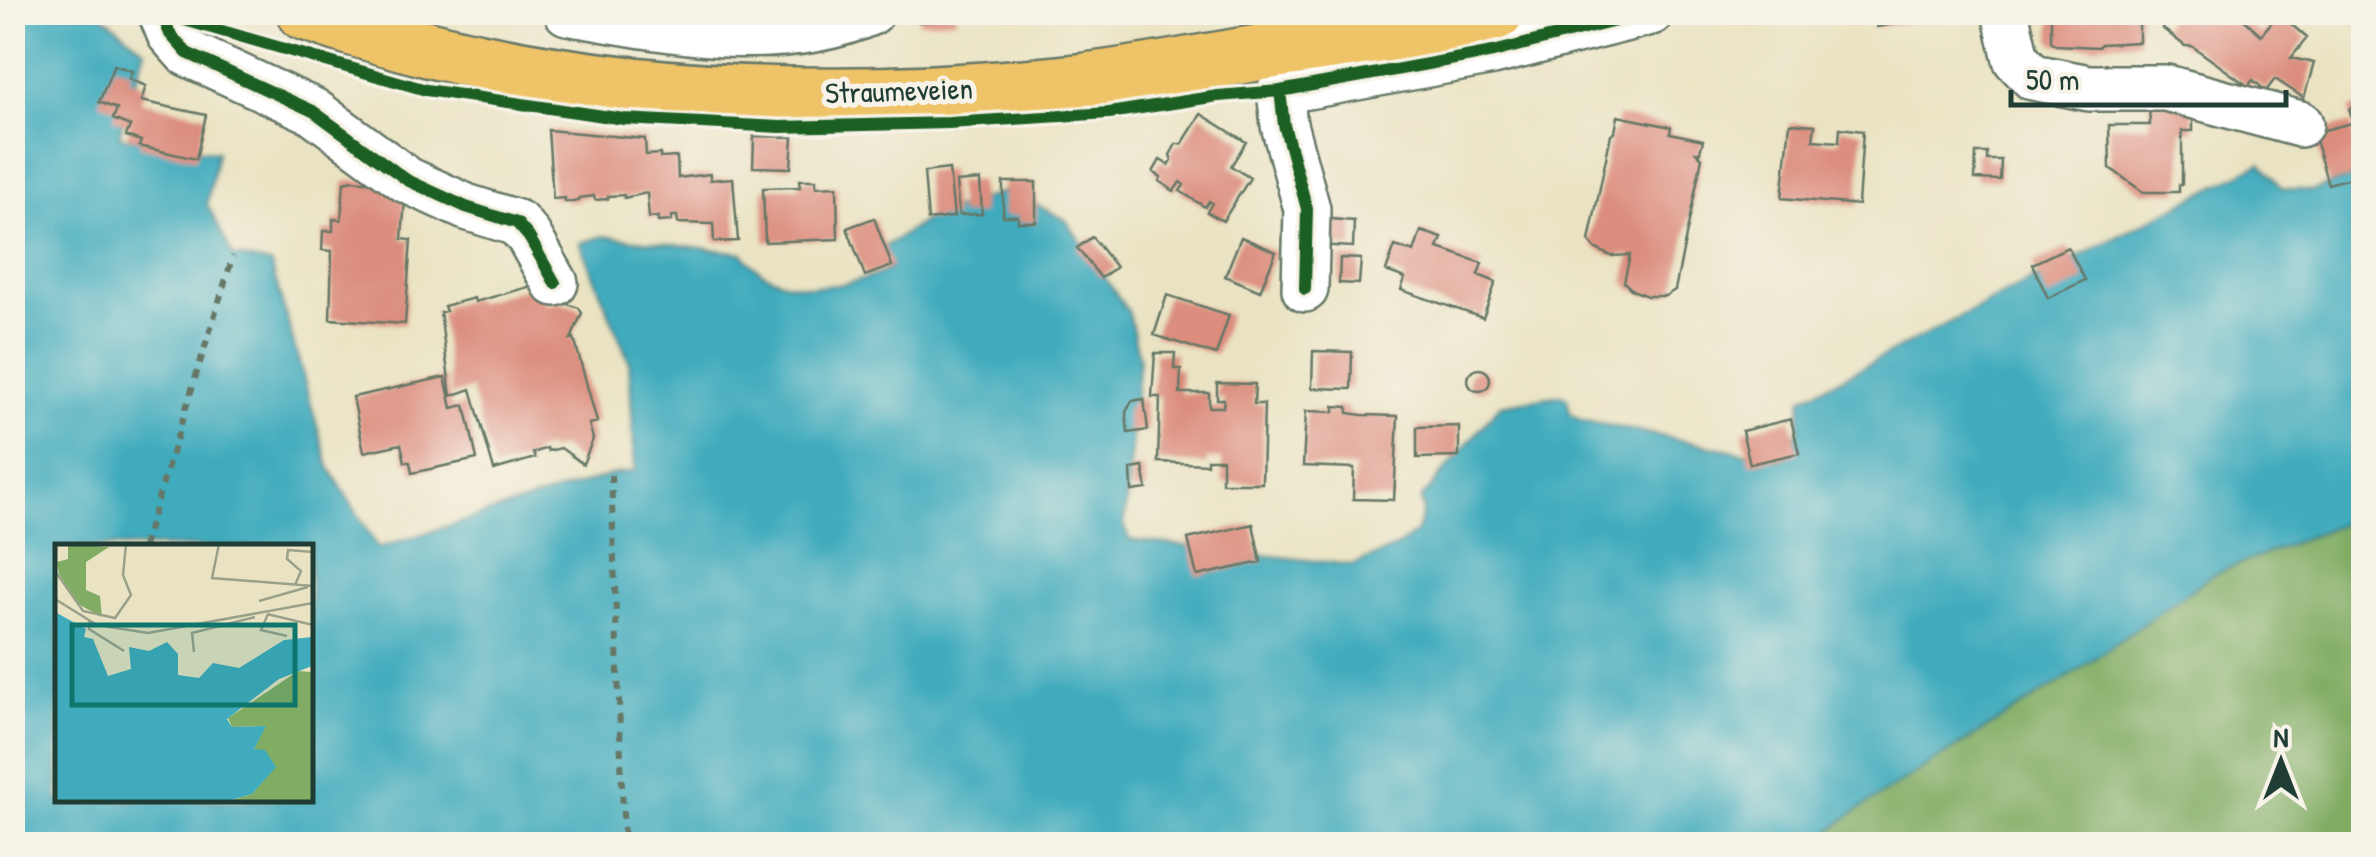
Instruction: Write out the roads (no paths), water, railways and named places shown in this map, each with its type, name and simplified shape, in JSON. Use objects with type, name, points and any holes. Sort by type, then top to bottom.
[{"type":"main road","name":"Straumeveien","points":[[304,12],[406,46],[563,77],[641,86],[812,94],[1078,82],[1496,12]]},
{"type":"street","points":[[161,12],[170,34],[187,53],[313,111],[407,180],[466,208],[517,223],[556,283]]},
{"type":"street","points":[[567,12],[635,24],[746,33],[813,32],[843,25],[872,12]]},
{"type":"street","points":[[1304,289],[1307,209],[1284,125],[1280,92],[1494,52],[1651,12]]},
{"type":"street","points":[[2005,12],[2016,59],[2034,78],[2089,88],[2166,88],[2300,124]]},
{"type":"water","points":[[12,13],[100,13],[145,50],[119,136],[217,152],[207,204],[233,256],[271,264],[329,467],[378,548],[611,475],[635,471],[629,361],[580,243],[603,236],[743,253],[772,278],[791,284],[832,285],[890,269],[884,247],[929,218],[1008,190],[1066,220],[1129,313],[1139,358],[1124,527],[1130,540],[1353,565],[1395,548],[1417,532],[1423,510],[1421,499],[1500,405],[1561,395],[1567,398],[1570,413],[1580,420],[1782,460],[1799,430],[1802,398],[2261,163],[2281,188],[2312,191],[2363,174],[2363,515],[2210,576],[2074,673],[1853,813],[1814,844],[13,844]]}]
